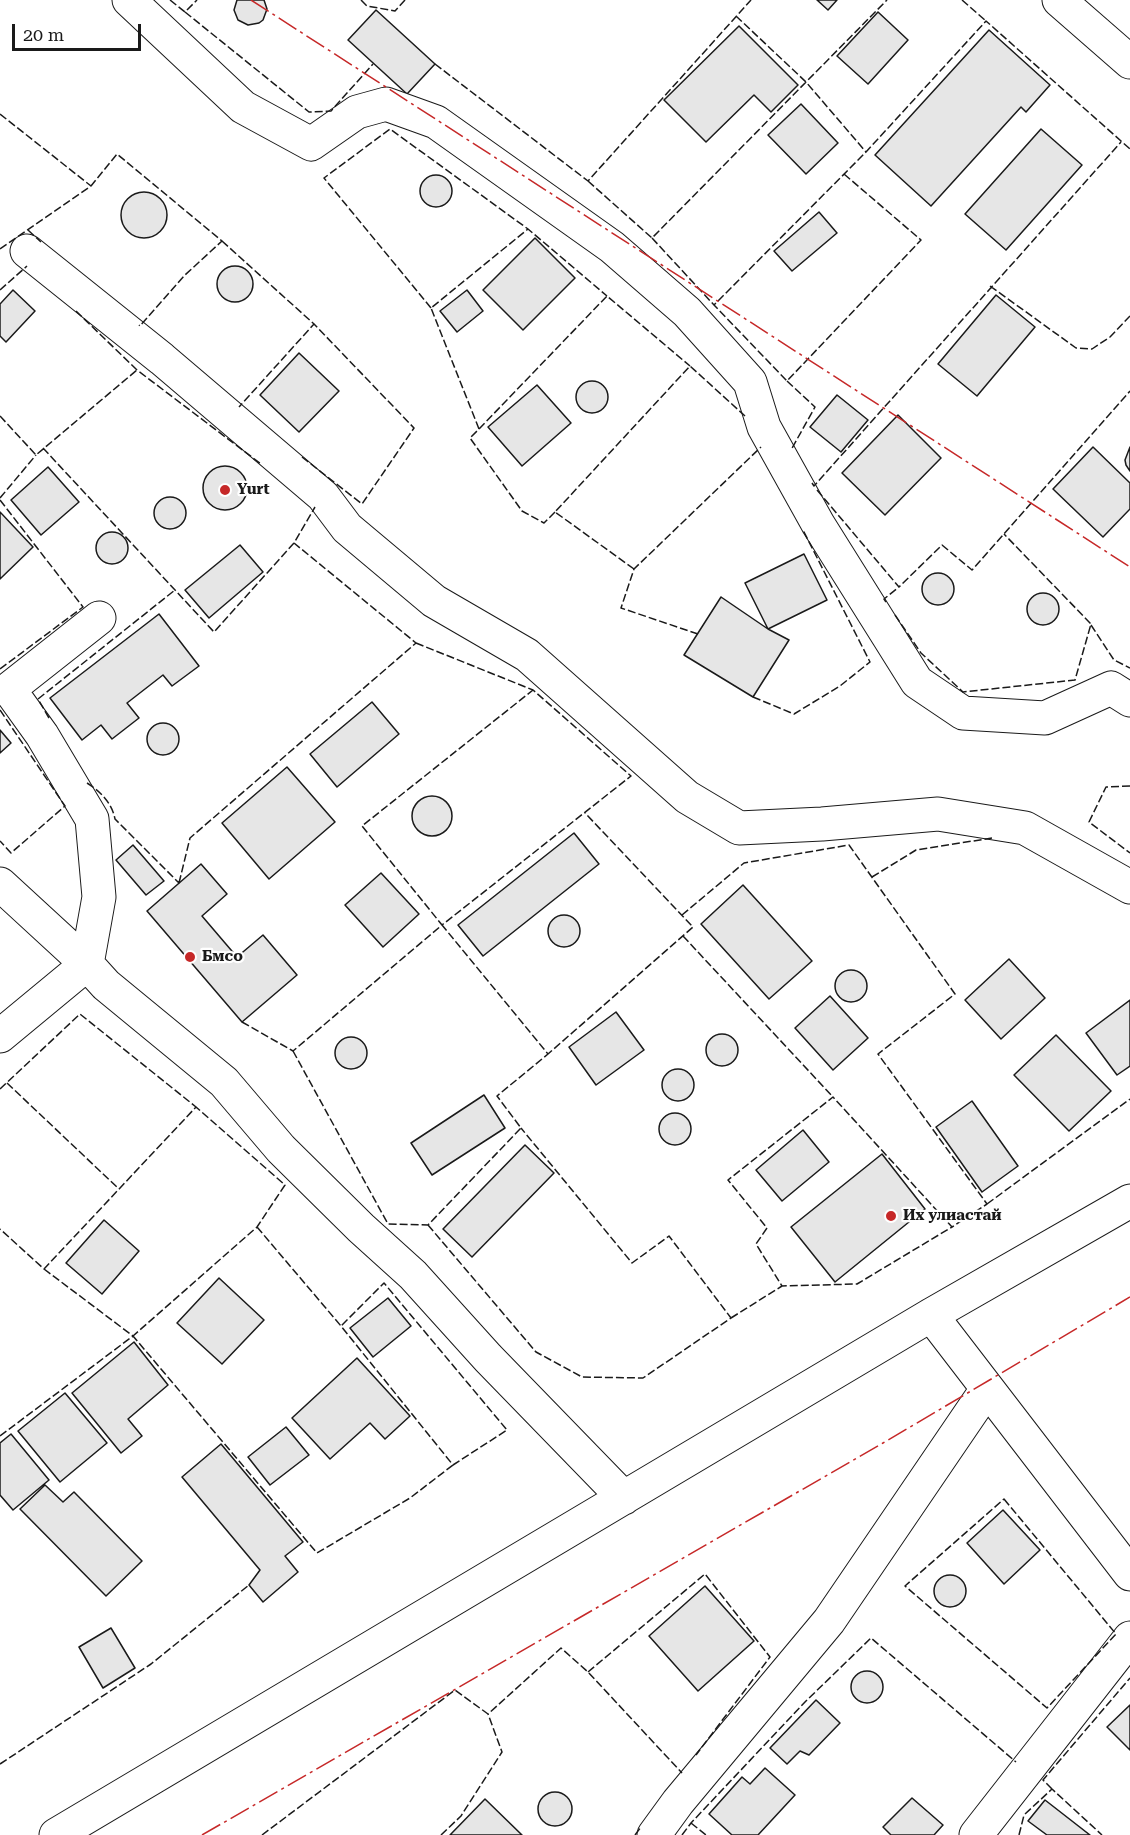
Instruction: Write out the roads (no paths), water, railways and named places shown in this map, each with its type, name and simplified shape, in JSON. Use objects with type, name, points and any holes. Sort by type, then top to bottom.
[{"type":"street","points":[[129,0],[243,106],[311,144],[357,112],[386,104],[436,122],[612,247],[687,312],[750,382],[764,427],[802,495],[917,682],[963,713],[1045,718],[1111,688],[1130,700]]},
{"type":"street","points":[[1059,0],[1130,62]]},
{"type":"street","points":[[27,251],[162,359],[323,496],[347,528],[434,601],[527,655],[687,797],[739,828],[822,824],[938,814],[1024,828],[1130,887]]},
{"type":"street","points":[[0,1036],[87,964],[99,897],[92,819],[42,735],[9,689],[99,618]]},
{"type":"street","points":[[0,884],[87,964],[106,985],[224,1082],[281,1149],[361,1228],[413,1275],[488,1358],[624,1498]]},
{"type":"street","points":[[56,1835],[931,1315],[1130,1201]]},
{"type":"street","points":[[931,1315],[1130,1574]]},
{"type":"street","points":[[654,1835],[678,1802],[828,1622],[987,1389]]},
{"type":"street","points":[[976,1835],[1130,1638]]},
{"type":"place","name":"Yurt","points":[[225,490]]},
{"type":"place","name":"Бмсо","points":[[190,957]]},
{"type":"place","name":"Их улиастай","points":[[891,1216]]}]
